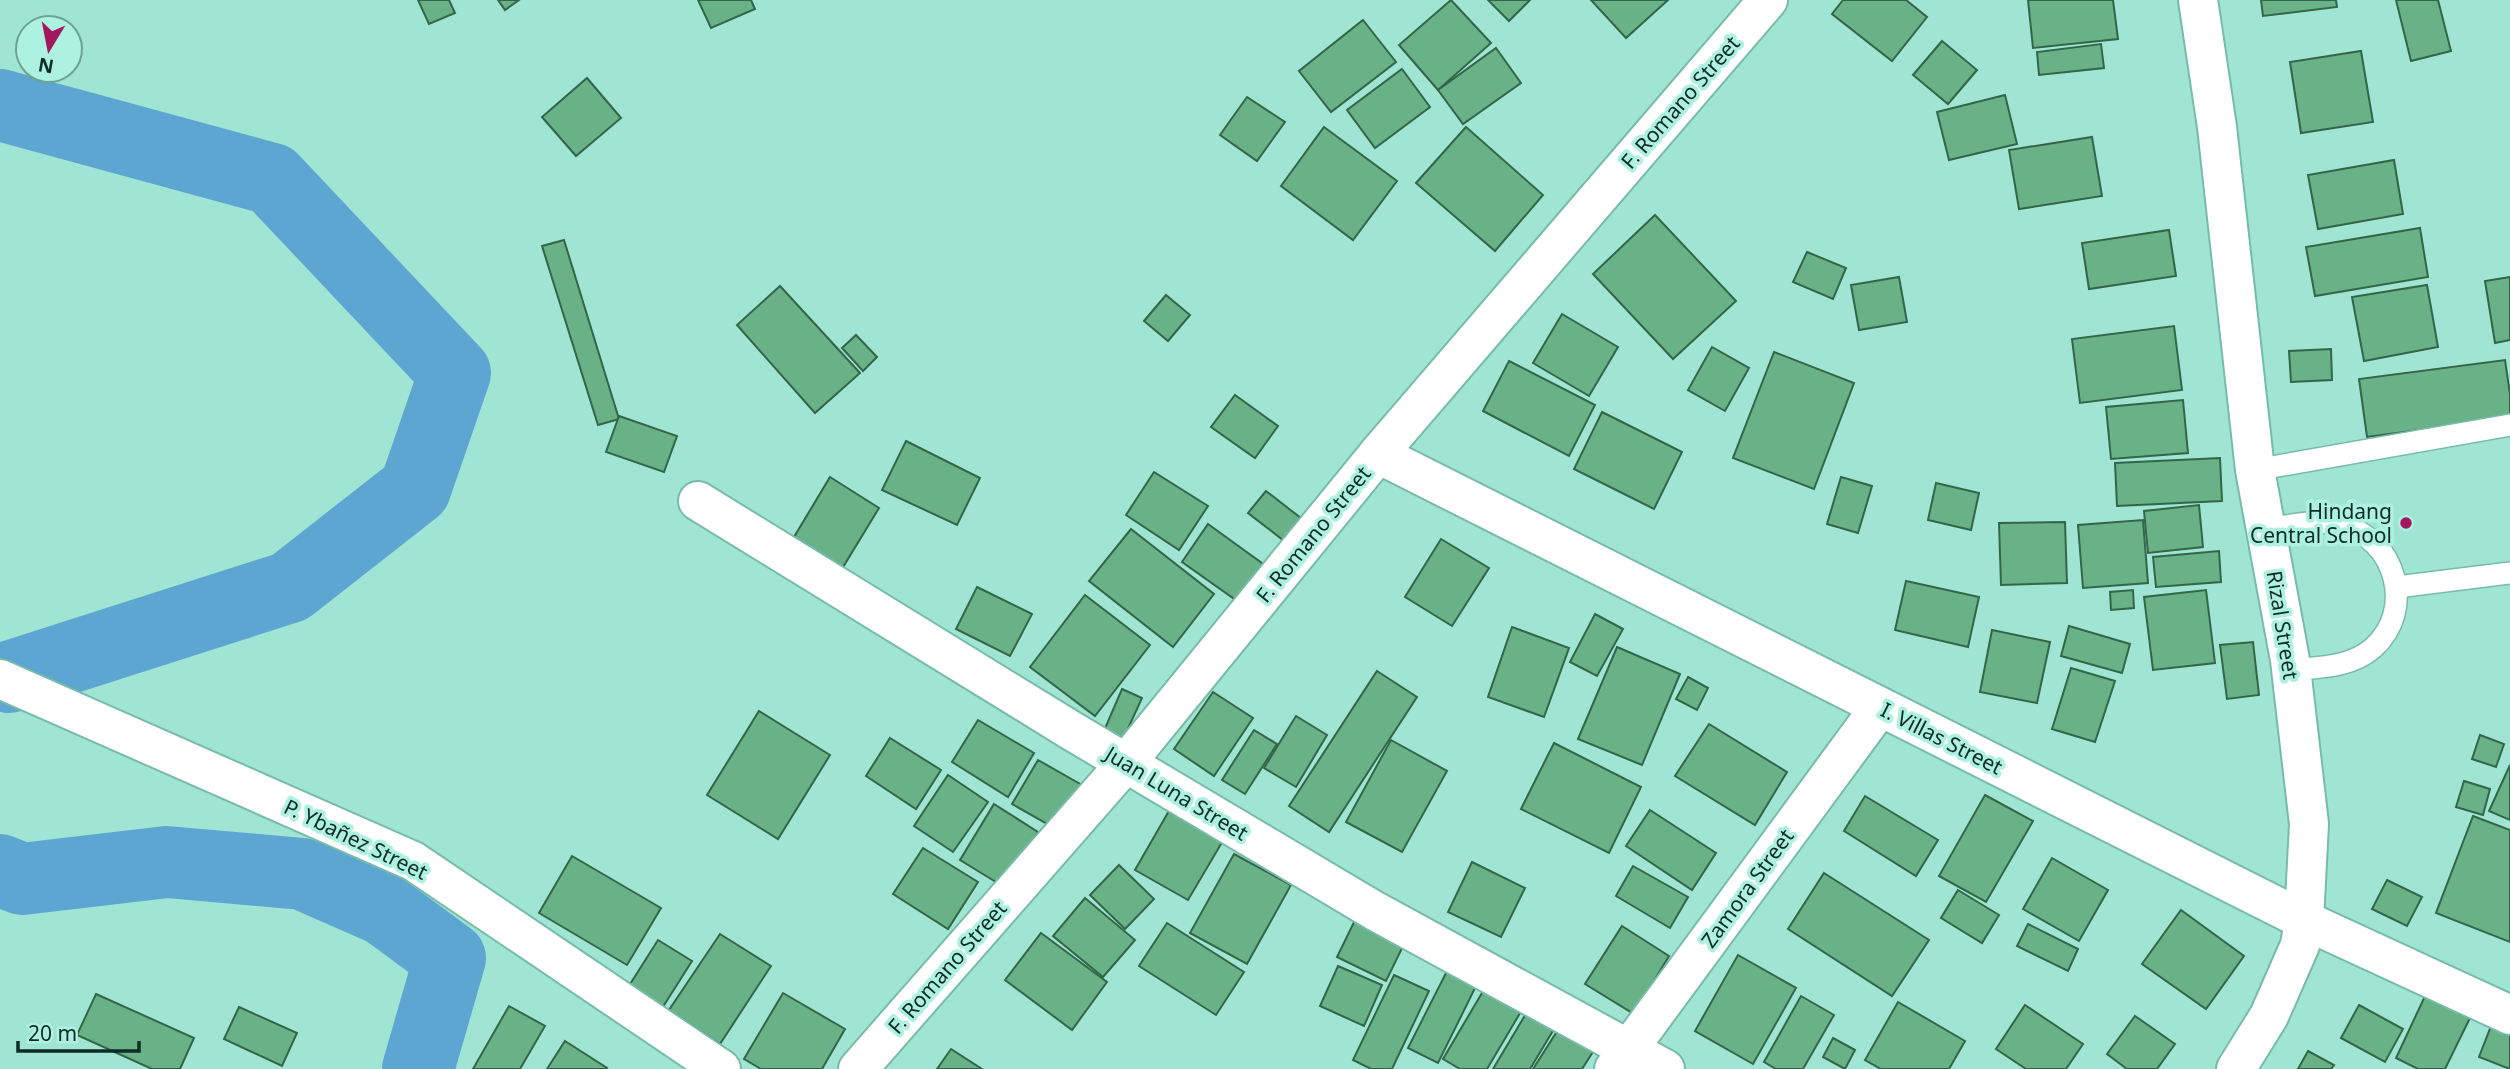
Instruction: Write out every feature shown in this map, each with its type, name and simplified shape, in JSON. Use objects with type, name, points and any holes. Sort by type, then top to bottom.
[{"type":"street","name":"F. Romano Street","points":[[858,1069],[1126,763],[1378,454],[1768,0]]},
{"type":"street","name":"Rizal Street","points":[[2198,0],[2217,127],[2255,470],[2291,670],[2309,824],[2304,920],[2300,945],[2269,1016],[2236,1069]]},
{"type":"street","name":"I. Villas Street","points":[[1378,454],[2304,920],[2510,1015]]},
{"type":"street","name":"Juan Luna Street","points":[[698,501],[1126,763],[1621,1060],[1665,1069]]},
{"type":"street","name":"P. Ybañez Street","points":[[0,678],[413,861],[721,1069]]},
{"type":"street","name":"Zamora Street","points":[[1621,1060],[1880,707]]},
{"type":"lane","points":[[2255,470],[2510,425]]},
{"type":"lane","points":[[2267,529],[2322,522],[2341,524],[2357,531],[2372,541],[2384,554],[2393,570],[2397,587],[2392,622],[2372,649],[2341,665],[2291,670]]},
{"type":"lane","points":[[2397,587],[2510,573]]},
{"type":"building","points":[[418,0],[449,0],[455,13],[429,24]]},
{"type":"building","points":[[498,0],[519,0],[505,10]]},
{"type":"building","points":[[698,0],[751,0],[755,9],[711,28]]},
{"type":"building","points":[[1451,0],[1491,43],[1438,90],[1399,45]]},
{"type":"building","points":[[1488,0],[1530,0],[1509,21]]},
{"type":"building","points":[[1591,0],[1668,0],[1626,38]]},
{"type":"building","points":[[1843,0],[1906,0],[1927,17],[1892,61],[1832,14]]},
{"type":"building","points":[[2028,0],[2113,0],[2118,39],[2033,48]]},
{"type":"building","points":[[2261,0],[2336,0],[2337,7],[2263,16]]},
{"type":"building","points":[[2396,0],[2438,0],[2451,51],[2411,61]]},
{"type":"building","points":[[1363,20],[1396,62],[1331,112],[1299,71]]},
{"type":"building","points":[[1942,41],[1977,70],[1948,104],[1913,75]]},
{"type":"building","points":[[2101,44],[2104,68],[2039,75],[2037,52]]},
{"type":"building","points":[[1496,48],[1521,83],[1463,124],[1438,90]]},
{"type":"building","points":[[2361,51],[2373,122],[2301,133],[2290,62]]},
{"type":"building","points":[[1402,69],[1430,107],[1375,148],[1347,110]]},
{"type":"building","points":[[587,78],[621,118],[576,156],[542,117]]},
{"type":"building","points":[[2005,95],[2017,144],[1949,160],[1937,112]]},
{"type":"building","points":[[1247,97],[1285,122],[1257,161],[1220,135]]},
{"type":"building","points":[[1324,127],[1397,181],[1353,240],[1281,186]]},
{"type":"building","points":[[1466,127],[1543,195],[1495,251],[1416,183]]},
{"type":"building","points":[[2092,137],[2102,196],[2019,209],[2009,150]]},
{"type":"building","points":[[2394,160],[2403,214],[2318,229],[2308,175]]},
{"type":"building","points":[[1655,215],[1736,301],[1673,359],[1593,274]]},
{"type":"building","points":[[2420,228],[2428,277],[2315,296],[2306,247]]},
{"type":"building","points":[[2169,230],[2176,276],[2089,289],[2082,243]]},
{"type":"building","points":[[564,240],[619,419],[598,425],[542,246]]},
{"type":"building","points":[[1807,252],[1846,268],[1833,299],[1793,282]]},
{"type":"building","points":[[1899,277],[1907,322],[1859,330],[1851,285]]},
{"type":"building","points":[[2510,277],[2510,340],[2495,343],[2485,281]]},
{"type":"building","points":[[2427,285],[2438,347],[2364,361],[2352,297]]},
{"type":"building","points":[[780,286],[860,373],[815,413],[737,325]]},
{"type":"building","points":[[1166,295],[1190,315],[1168,341],[1144,321]]},
{"type":"building","points":[[1562,314],[1618,347],[1589,396],[1533,363]]},
{"type":"building","points":[[2174,326],[2182,390],[2080,403],[2072,339]]},
{"type":"building","points":[[856,335],[877,357],[863,371],[842,348]]},
{"type":"building","points":[[1712,347],[1749,368],[1725,411],[1688,390]]},
{"type":"building","points":[[2331,349],[2332,380],[2291,382],[2289,351]]},
{"type":"building","points":[[1774,352],[1854,383],[1814,489],[1733,458]]},
{"type":"building","points":[[2505,360],[2510,418],[2367,437],[2359,379]]},
{"type":"building","points":[[1509,361],[1595,405],[1569,456],[1483,411]]},
{"type":"building","points":[[1235,395],[1278,426],[1255,458],[1211,427]]},
{"type":"building","points":[[2183,400],[2188,453],[2111,459],[2106,407]]},
{"type":"building","points":[[1602,412],[1682,452],[1654,509],[1574,469]]},
{"type":"building","points":[[619,416],[677,436],[664,472],[606,452]]},
{"type":"building","points":[[906,441],[980,478],[957,525],[882,490]]},
{"type":"building","points":[[2220,458],[2222,501],[2117,506],[2115,463]]},
{"type":"building","points":[[1154,472],[1208,506],[1179,550],[1126,515]]},
{"type":"building","points":[[830,477],[879,508],[840,572],[791,542]]},
{"type":"building","points":[[1841,477],[1872,486],[1858,533],[1827,524]]},
{"type":"building","points":[[1936,483],[1979,493],[1971,530],[1928,520]]},
{"type":"building","points":[[1266,491],[1306,522],[1288,544],[1248,513]]},
{"type":"building","points":[[2199,505],[2203,547],[2148,553],[2144,511]]},
{"type":"building","points":[[2143,520],[2148,583],[2083,588],[2078,525]]},
{"type":"building","points":[[2065,522],[2067,583],[2001,585],[1999,523]]},
{"type":"building","points":[[1208,524],[1266,566],[1240,603],[1182,562]]},
{"type":"building","points":[[1131,529],[1214,594],[1173,647],[1089,581]]},
{"type":"building","points":[[1441,539],[1489,568],[1452,626],[1405,597]]},
{"type":"building","points":[[2219,551],[2221,582],[2156,587],[2153,557]]},
{"type":"building","points":[[1906,581],[1979,597],[1968,647],[1895,630]]},
{"type":"building","points":[[977,587],[1032,614],[1010,656],[956,629]]},
{"type":"building","points":[[2133,590],[2134,608],[2111,610],[2110,592]]},
{"type":"building","points":[[2206,590],[2215,663],[2153,670],[2144,597]]},
{"type":"building","points":[[1085,595],[1150,645],[1095,716],[1030,667]]},
{"type":"building","points":[[1595,614],[1623,629],[1597,676],[1570,662]]},
{"type":"building","points":[[2069,626],[2130,644],[2122,673],[2061,656]]},
{"type":"building","points":[[1512,627],[1569,648],[1544,717],[1488,697]]},
{"type":"building","points":[[1992,630],[2050,642],[2037,703],[1980,692]]},
{"type":"building","points":[[2253,642],[2259,695],[2227,699],[2220,645]]},
{"type":"building","points":[[1617,647],[1680,674],[1642,765],[1578,739]]},
{"type":"building","points":[[2071,668],[2115,681],[2095,742],[2052,729]]},
{"type":"building","points":[[1377,671],[1417,697],[1329,832],[1289,806]]},
{"type":"building","points":[[1688,677],[1708,688],[1697,710],[1676,699]]},
{"type":"building","points":[[1122,689],[1142,698],[1122,742],[1103,733]]},
{"type":"building","points":[[1213,692],[1253,718],[1214,776],[1174,749]]},
{"type":"building","points":[[759,711],[830,755],[778,839],[707,795]]},
{"type":"building","points":[[1296,716],[1327,735],[1296,787],[1264,768]]},
{"type":"building","points":[[978,720],[1034,753],[1008,797],[952,762]]},
{"type":"building","points":[[1709,724],[1787,772],[1755,825],[1675,776]]},
{"type":"building","points":[[1254,730],[1277,744],[1245,794],[1222,780]]},
{"type":"building","points":[[2480,735],[2504,744],[2496,767],[2472,759]]},
{"type":"building","points":[[890,738],[941,770],[916,809],[866,776]]},
{"type":"building","points":[[1391,740],[1447,771],[1402,852],[1346,822]]},
{"type":"building","points":[[1554,743],[1641,787],[1609,853],[1521,809]]},
{"type":"building","points":[[1038,760],[1082,785],[1056,829],[1012,804]]},
{"type":"building","points":[[2510,765],[2510,820],[2489,811]]},
{"type":"building","points":[[948,775],[988,802],[953,852],[914,826]]},
{"type":"building","points":[[2464,781],[2490,789],[2483,815],[2456,807]]},
{"type":"building","points":[[1985,795],[2033,821],[1986,902],[1939,876]]},
{"type":"building","points":[[1865,796],[1938,840],[1916,876],[1844,831]]},
{"type":"building","points":[[994,804],[1038,832],[1004,887],[960,860]]},
{"type":"building","points":[[1170,809],[1224,839],[1188,900],[1135,870]]},
{"type":"building","points":[[1650,810],[1716,853],[1692,890],[1626,846]]},
{"type":"building","points":[[2473,816],[2510,830],[2510,942],[2436,913]]},
{"type":"building","points":[[923,848],[978,882],[948,929],[893,894]]},
{"type":"building","points":[[1234,854],[1291,885],[1247,964],[1190,933]]},
{"type":"building","points":[[572,856],[661,908],[627,965],[539,913]]},
{"type":"building","points":[[2052,858],[2108,890],[2079,941],[2023,909]]},
{"type":"building","points":[[1472,862],[1525,888],[1501,937],[1448,912]]},
{"type":"building","points":[[1119,865],[1154,899],[1125,929],[1090,895]]},
{"type":"building","points":[[1633,866],[1688,897],[1670,928],[1616,896]]},
{"type":"building","points":[[1824,873],[1929,940],[1892,996],[1788,929]]},
{"type":"building","points":[[2387,880],[2422,897],[2407,926],[2372,909]]},
{"type":"building","points":[[1958,890],[1999,915],[1982,943],[1941,918]]},
{"type":"building","points":[[1085,898],[1135,940],[1103,977],[1053,936]]},
{"type":"building","points":[[2181,910],[2244,956],[2206,1009],[2142,964]]},
{"type":"building","points":[[1358,914],[1407,938],[1386,981],[1337,957]]},
{"type":"building","points":[[1167,923],[1244,972],[1216,1015],[1139,966]]},
{"type":"building","points":[[2028,924],[2078,949],[2068,971],[2017,946]]},
{"type":"building","points":[[1622,926],[1669,956],[1634,1014],[1585,984]]},
{"type":"building","points":[[1041,933],[1107,982],[1072,1030],[1005,980]]},
{"type":"building","points":[[720,934],[771,966],[720,1044],[669,1010]]},
{"type":"building","points":[[658,940],[692,961],[661,1010],[627,989]]},
{"type":"building","points":[[1738,955],[1796,988],[1753,1064],[1695,1031]]},
{"type":"building","points":[[1338,966],[1382,985],[1364,1026],[1320,1006]]},
{"type":"building","points":[[1448,969],[1477,984],[1438,1063],[1408,1048]]},
{"type":"building","points":[[1394,975],[1429,991],[1392,1069],[1371,1069],[1353,1060]]},
{"type":"building","points":[[1489,981],[1526,1003],[1487,1069],[1460,1069],[1443,1059]]},
{"type":"building","points":[[783,993],[845,1029],[822,1069],[761,1069],[744,1059]]},
{"type":"building","points":[[96,994],[194,1038],[180,1069],[152,1069],[77,1035]]},
{"type":"building","points":[[1801,996],[1834,1015],[1803,1069],[1776,1069],[1764,1062]]},
{"type":"building","points":[[2425,996],[2470,1018],[2445,1069],[2418,1069],[2396,1058]]},
{"type":"building","points":[[1898,1002],[1965,1041],[1949,1069],[1881,1069],[1865,1060]]},
{"type":"building","points":[[2025,1005],[2083,1044],[2066,1069],[2026,1069],[1996,1049]]},
{"type":"building","points":[[2359,1005],[2403,1029],[2385,1062],[2341,1038]]},
{"type":"building","points":[[509,1006],[545,1026],[520,1069],[473,1069]]},
{"type":"building","points":[[239,1007],[297,1033],[282,1066],[224,1039]]},
{"type":"building","points":[[1530,1007],[1557,1024],[1530,1069],[1493,1069]]},
{"type":"building","points":[[2135,1016],[2175,1044],[2157,1069],[2127,1069],[2107,1054]]},
{"type":"building","points":[[1563,1022],[1598,1044],[1582,1069],[1533,1069]]},
{"type":"building","points":[[2491,1026],[2510,1034],[2510,1069],[2479,1057]]},
{"type":"building","points":[[1833,1038],[1855,1050],[1845,1069],[1823,1057]]},
{"type":"building","points":[[565,1041],[607,1068],[547,1069]]},
{"type":"building","points":[[951,1049],[982,1069],[937,1069]]},
{"type":"building","points":[[2308,1051],[2334,1065],[2331,1069],[2298,1069]]},
{"type":"waterway","points":[[0,105],[272,179],[455,373],[415,489],[290,587],[9,677]]},
{"type":"waterway","points":[[0,870],[22,879],[167,862],[303,874],[385,910],[450,958],[418,1069]]},
{"type":"place","name":"Hindang Central School","points":[[2406,523]]}]
